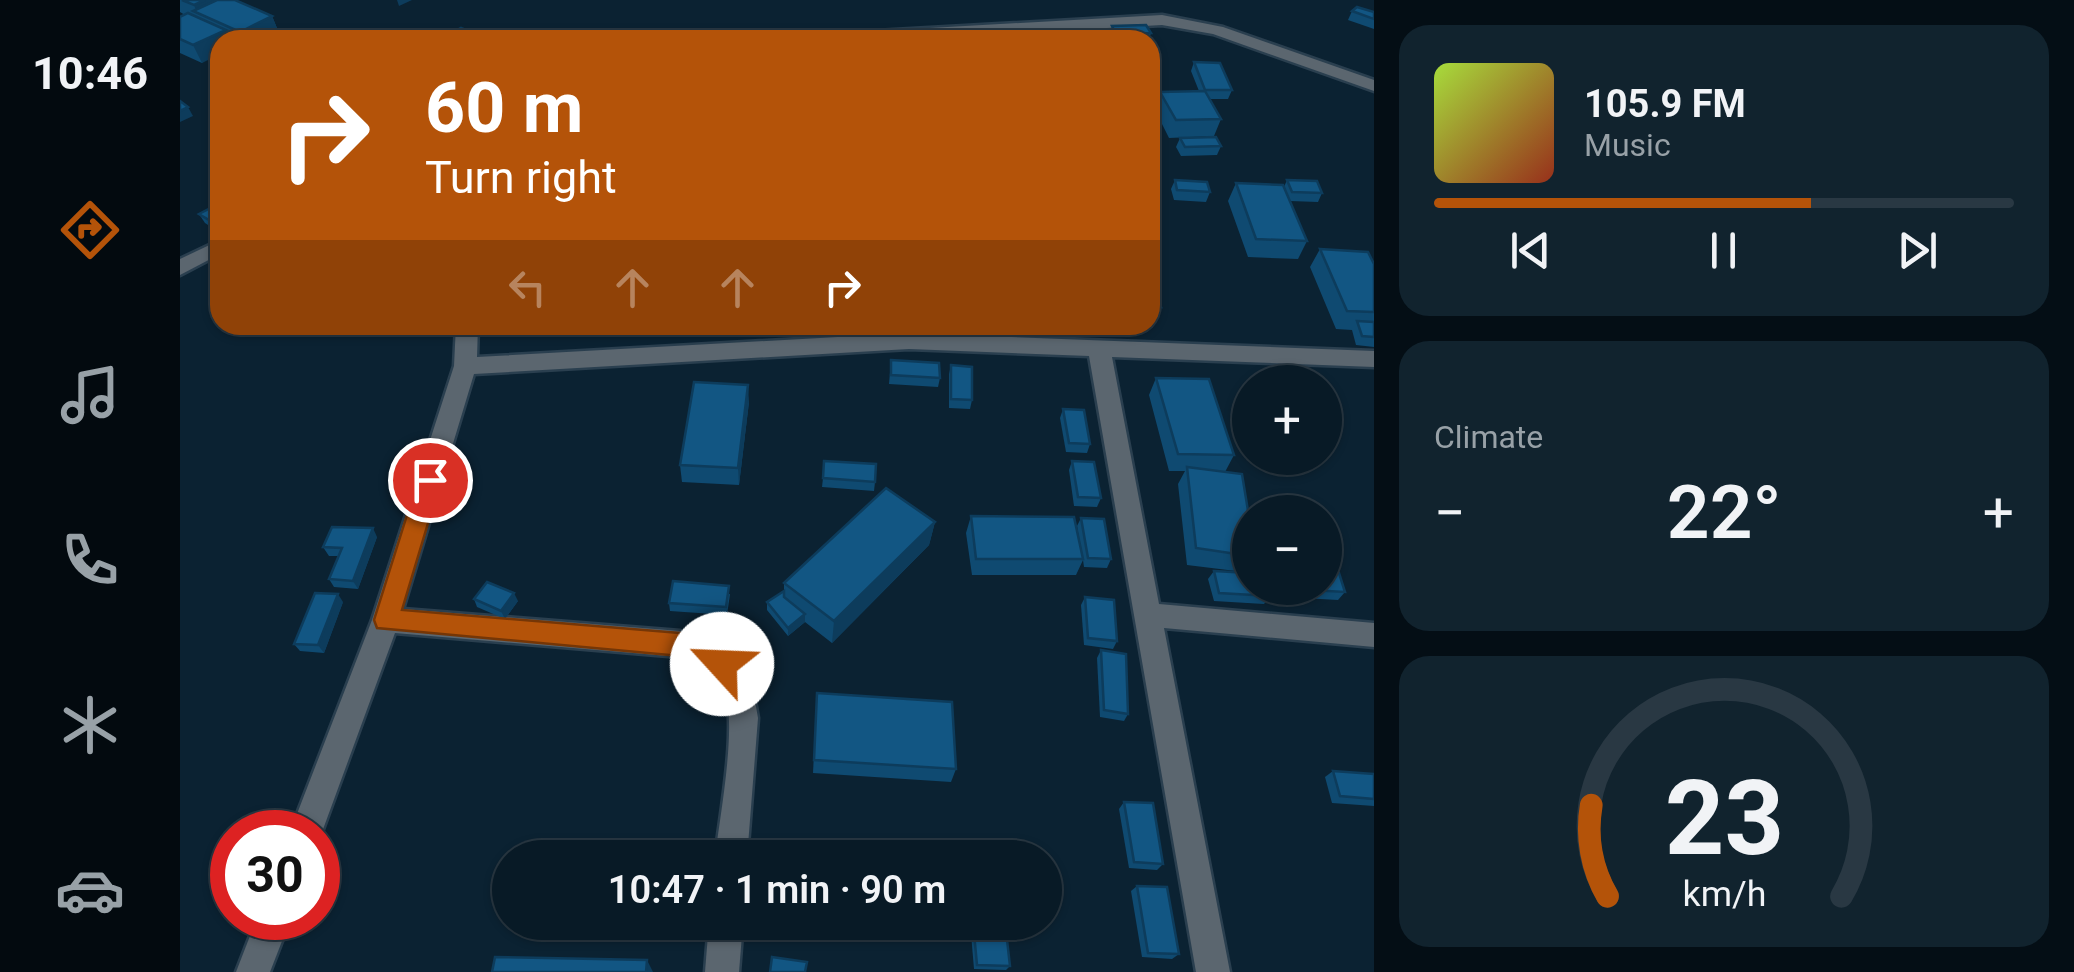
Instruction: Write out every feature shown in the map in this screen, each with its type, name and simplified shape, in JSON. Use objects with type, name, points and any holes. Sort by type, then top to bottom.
[{"type":"street","points":[[984,30],[1162,20],[1217,30],[1374,86]]},
{"type":"street","points":[[180,268],[210,252]]},
{"type":"street","points":[[314,810],[386,620],[465,366],[466,335]]},
{"type":"street","points":[[465,366],[909,342],[1374,359]]},
{"type":"street","points":[[1098,349],[1213,972]]},
{"type":"street","points":[[1150,615],[1374,634]]},
{"type":"street","points":[[386,620],[680,644],[700,650],[722,664],[738,684],[744,709],[733,840]]},
{"type":"street","points":[[253,972],[265,940]]},
{"type":"street","points":[[722,972],[725,940]]},
{"type":"building","points":[[217,0],[235,0],[272,16],[244,30],[236,30],[193,11]]},
{"type":"building","points":[[1357,7],[1374,12],[1374,19],[1352,11]]},
{"type":"building","points":[[188,13],[226,30],[210,30],[210,37],[193,45],[180,39],[180,17]]},
{"type":"building","points":[[1146,25],[1149,30],[1114,30],[1112,26]]},
{"type":"building","points":[[1194,62],[1220,63],[1232,90],[1205,90]]},
{"type":"building","points":[[1205,91],[1221,119],[1176,120],[1160,92]]},
{"type":"building","points":[[1216,137],[1221,146],[1185,147],[1180,138]]},
{"type":"building","points":[[1175,180],[1207,182],[1210,192],[1177,190]]},
{"type":"building","points":[[1287,180],[1317,181],[1322,193],[1292,192]]},
{"type":"building","points":[[1236,183],[1283,185],[1307,241],[1256,239]]},
{"type":"building","points":[[210,208],[209,220],[199,214]]},
{"type":"building","points":[[1320,249],[1368,252],[1374,264],[1374,312],[1347,311]]},
{"type":"building","points":[[1357,321],[1374,322],[1374,337],[1362,336]]},
{"type":"building","points":[[891,360],[939,363],[940,378],[891,375]]},
{"type":"building","points":[[951,365],[972,367],[972,400],[951,399]]},
{"type":"building","points":[[1156,378],[1209,379],[1232,455],[1178,454]]},
{"type":"building","points":[[694,382],[748,385],[738,468],[680,465]]},
{"type":"building","points":[[1063,409],[1084,410],[1090,444],[1069,443]]},
{"type":"building","points":[[824,461],[876,464],[875,482],[823,478]]},
{"type":"building","points":[[1072,461],[1094,462],[1101,498],[1078,497]]},
{"type":"building","points":[[1187,467],[1242,475],[1245,495],[1232,495],[1232,553],[1196,548]]},
{"type":"building","points":[[886,488],[935,522],[834,621],[784,583]]},
{"type":"building","points":[[971,516],[1074,517],[1083,559],[976,559]]},
{"type":"building","points":[[1081,518],[1104,519],[1111,559],[1088,558]]},
{"type":"building","points":[[332,527],[373,528],[353,581],[329,579],[342,548],[323,547]]},
{"type":"building","points":[[1214,571],[1232,572],[1232,594],[1219,593]]},
{"type":"building","points":[[673,581],[729,586],[726,607],[669,603]]},
{"type":"building","points":[[487,582],[514,593],[501,611],[474,599]]},
{"type":"building","points":[[784,591],[784,597],[805,614],[788,628],[767,602]]},
{"type":"building","points":[[315,593],[338,594],[318,645],[294,644]]},
{"type":"building","points":[[1085,597],[1114,600],[1117,641],[1088,638]]},
{"type":"building","points":[[1101,650],[1126,654],[1128,714],[1104,710]]},
{"type":"building","points":[[817,693],[952,702],[956,769],[814,760]]},
{"type":"building","points":[[1333,771],[1374,774],[1374,799],[1340,796]]},
{"type":"building","points":[[1124,802],[1153,803],[1163,864],[1134,862]]},
{"type":"building","points":[[1137,886],[1167,887],[1179,954],[1148,953]]},
{"type":"building","points":[[975,940],[1007,940],[1010,966],[977,965]]},
{"type":"building","points":[[495,957],[647,960],[646,972],[492,972]]},
{"type":"building","points":[[772,957],[807,962],[805,972],[770,972]]},
{"type":"route","points":[[430,480],[386,620],[680,644],[700,650],[722,664]]}]
